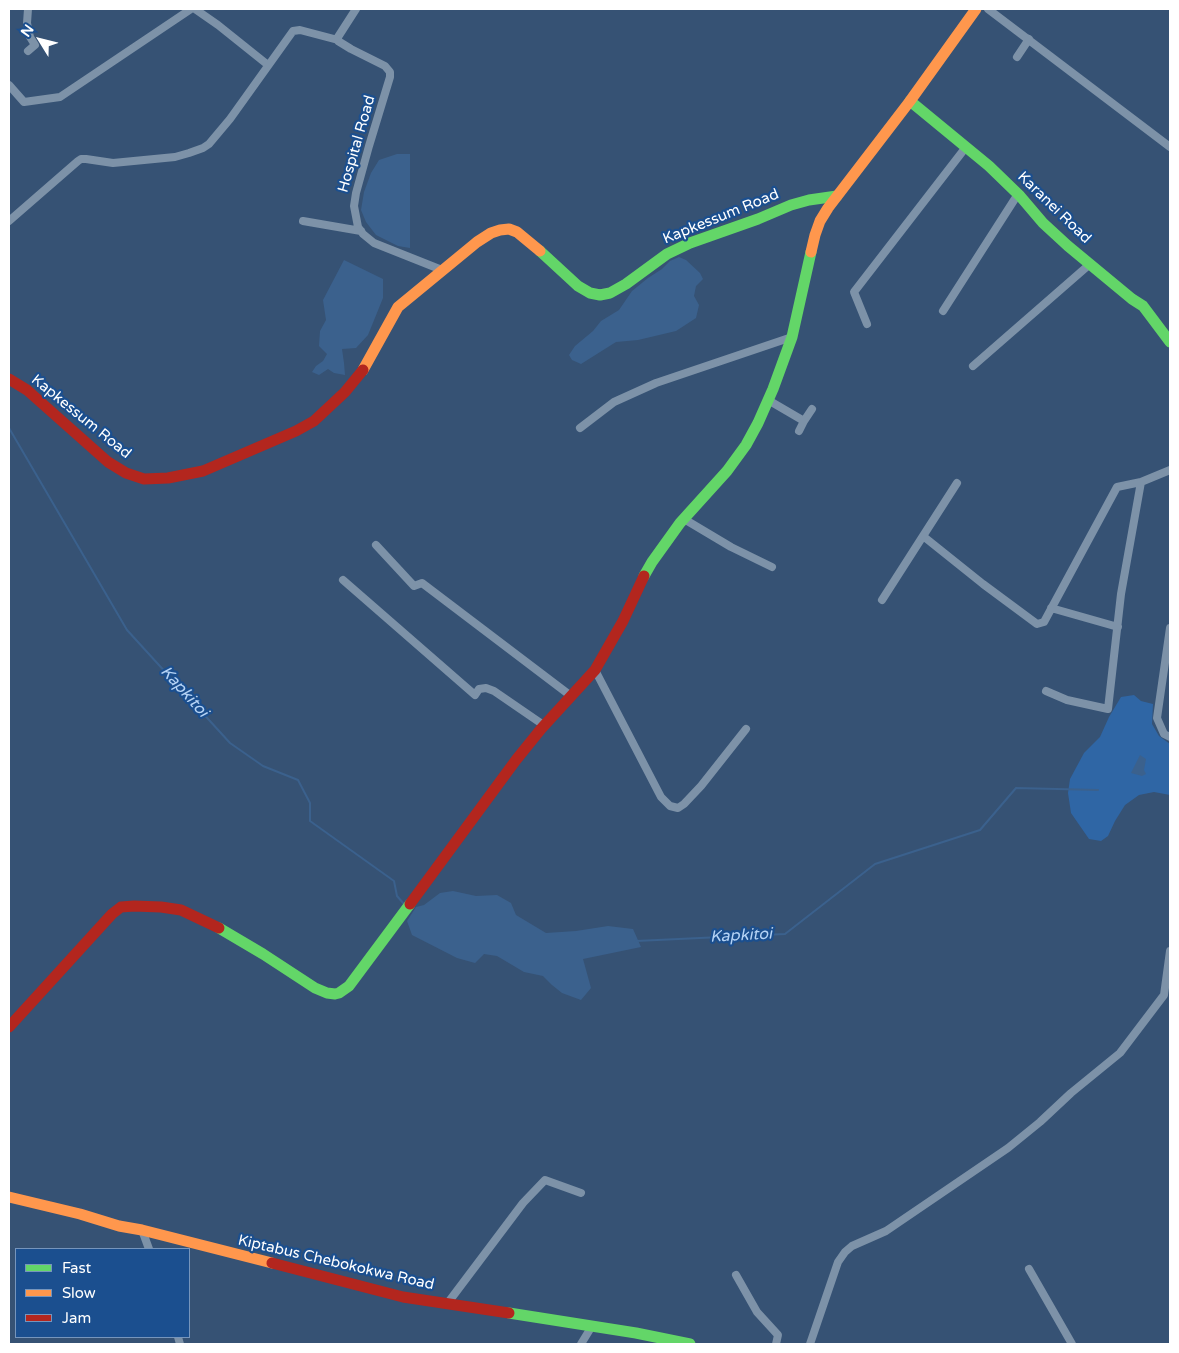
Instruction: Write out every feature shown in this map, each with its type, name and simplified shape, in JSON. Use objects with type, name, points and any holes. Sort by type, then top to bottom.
[{"type":"street","points":[[28,9],[30,37],[35,45],[28,51]]},
{"type":"street","points":[[9,85],[24,102],[60,98],[193,9],[218,25],[268,65]]},
{"type":"street","points":[[9,221],[82,159],[113,163],[175,157],[209,144],[230,119],[287,38],[295,30],[338,40],[343,28],[356,9]]},
{"type":"street","points":[[9,1027],[112,914],[121,907],[161,907],[181,910],[191,914],[263,954],[315,988],[328,993],[339,993],[354,980],[516,760],[594,670],[623,621],[649,568],[684,518],[727,471],[741,452],[758,424],[792,337],[815,235],[820,221],[976,9]]},
{"type":"street","points":[[988,9],[1170,147]]},
{"type":"street","points":[[1017,57],[1029,39]]},
{"type":"street","name":"Hospital Road","points":[[338,40],[342,44],[385,66],[390,72],[388,86],[369,146],[354,206],[355,217],[361,231]]},
{"type":"street","name":"Karanei Road","points":[[910,101],[989,166],[1018,194],[1043,223],[1132,300],[1143,306],[1170,342]]},
{"type":"street","points":[[866,324],[854,292],[966,147]]},
{"type":"street","points":[[943,311],[1018,194]]},
{"type":"street","name":"Kapkessum Road","points":[[9,379],[27,390],[108,462],[126,473],[144,479],[168,478],[203,471],[296,431],[314,421],[345,392],[366,366],[398,307],[477,242],[491,233],[510,228],[547,256],[584,291],[600,295],[610,293],[626,284],[667,254],[690,242],[758,219],[791,205],[837,196]]},
{"type":"street","points":[[303,221],[361,231],[374,243],[442,270]]},
{"type":"street","points":[[973,366],[1090,264]]},
{"type":"street","points":[[580,428],[614,402],[656,383],[792,337]]},
{"type":"street","points":[[768,400],[804,421]]},
{"type":"street","points":[[799,431],[812,409]]},
{"type":"street","points":[[923,536],[1037,624],[1044,622],[1117,487],[1141,482],[1170,470]]},
{"type":"street","points":[[1046,691],[1067,700],[1108,709],[1122,594],[1141,482]]},
{"type":"street","points":[[882,600],[957,483]]},
{"type":"street","points":[[684,518],[731,547],[772,567]]},
{"type":"street","points":[[376,545],[414,586],[422,583],[571,696]]},
{"type":"street","points":[[344,580],[475,695],[479,689],[486,688],[494,691],[545,726]]},
{"type":"street","points":[[1051,608],[1118,627]]},
{"type":"street","points":[[1170,628],[1157,718],[1164,734],[1170,737]]},
{"type":"street","points":[[594,670],[661,797],[670,806],[678,808],[684,804],[746,729]]},
{"type":"street","points":[[810,1344],[838,1262],[844,1252],[852,1246],[886,1231],[1008,1148],[1071,1093],[1120,1054],[1164,995],[1170,950]]},
{"type":"street","points":[[447,1304],[523,1203],[545,1180],[581,1193]]},
{"type":"street","name":"Kiptabus Chebokokwa Road","points":[[9,1197],[403,1297],[636,1333],[690,1344]]},
{"type":"street","points":[[142,1230],[149,1248]]},
{"type":"street","points":[[1029,1269],[1072,1344]]},
{"type":"street","points":[[736,1275],[757,1312],[778,1335],[776,1344]]},
{"type":"street","points":[[581,1344],[592,1326]]},
{"type":"shaded area","points":[[397,154],[410,154],[410,248],[398,246],[376,235],[366,222],[361,210],[364,192],[371,173],[379,160]]},
{"type":"shaded area","points":[[679,257],[686,260],[700,273],[703,279],[696,286],[694,296],[699,305],[696,318],[676,331],[638,340],[616,342],[581,364],[572,360],[569,355],[575,346],[593,331],[601,321],[619,310],[632,291],[670,261]]},
{"type":"shaded area","points":[[344,260],[383,279],[383,298],[368,335],[356,348],[342,349],[345,375],[334,373],[328,369],[319,375],[312,372],[327,354],[319,346],[320,331],[326,320],[323,300]]},
{"type":"shaded area","points":[[1134,695],[1141,701],[1153,704],[1152,724],[1159,736],[1170,744],[1170,795],[1154,792],[1139,795],[1125,805],[1108,836],[1101,841],[1089,839],[1071,813],[1068,793],[1070,779],[1084,753],[1100,737],[1121,697]]},
{"type":"shaded area","points":[[1140,755],[1146,759],[1144,770],[1146,774],[1142,776],[1131,773]]},
{"type":"shaded area","points":[[453,891],[476,896],[497,895],[511,903],[516,915],[546,933],[608,926],[633,929],[641,947],[583,959],[591,988],[581,1000],[562,993],[543,976],[524,972],[497,956],[484,954],[475,963],[457,958],[412,935],[407,921],[416,907],[424,905],[440,893]]},
{"type":"waterway","name":"Kapkitoi","points":[[9,428],[127,630],[230,743],[263,766],[298,780],[310,803],[310,821],[394,881],[397,896],[404,904]]},
{"type":"waterway","name":"Kapkitoi","points":[[636,941],[785,934],[875,864],[980,830],[1016,788],[1098,790]]},
{"type":"traffic: fast","points":[[910,101],[989,166],[1020,196],[1043,223],[1068,246],[1143,306],[1170,342]]},
{"type":"traffic: fast","points":[[540,251],[578,286],[590,293],[600,295],[610,293],[626,284],[667,254],[690,243],[791,205],[837,196]]},
{"type":"traffic: fast","points":[[644,576],[680,523],[727,471],[746,445],[758,423],[792,337],[811,252]]},
{"type":"traffic: fast","points":[[219,928],[315,988],[335,994],[349,986],[410,904]]},
{"type":"traffic: fast","points":[[509,1313],[636,1333],[690,1344]]},
{"type":"traffic: slow","points":[[811,252],[820,221],[828,208],[910,101],[976,9]]},
{"type":"traffic: slow","points":[[363,370],[398,307],[477,242],[491,233],[509,229],[517,232],[540,251]]},
{"type":"traffic: slow","points":[[9,1197],[272,1263]]},
{"type":"traffic: jam","points":[[9,379],[27,390],[108,462],[126,473],[144,479],[168,478],[203,471],[296,431],[314,421],[345,392],[363,370]]},
{"type":"traffic: jam","points":[[410,904],[516,760],[541,729],[595,670],[623,621],[644,576]]},
{"type":"traffic: jam","points":[[9,1027],[112,914],[121,907],[161,907],[181,910],[219,928]]},
{"type":"traffic: jam","points":[[272,1263],[403,1297],[509,1313]]}]
